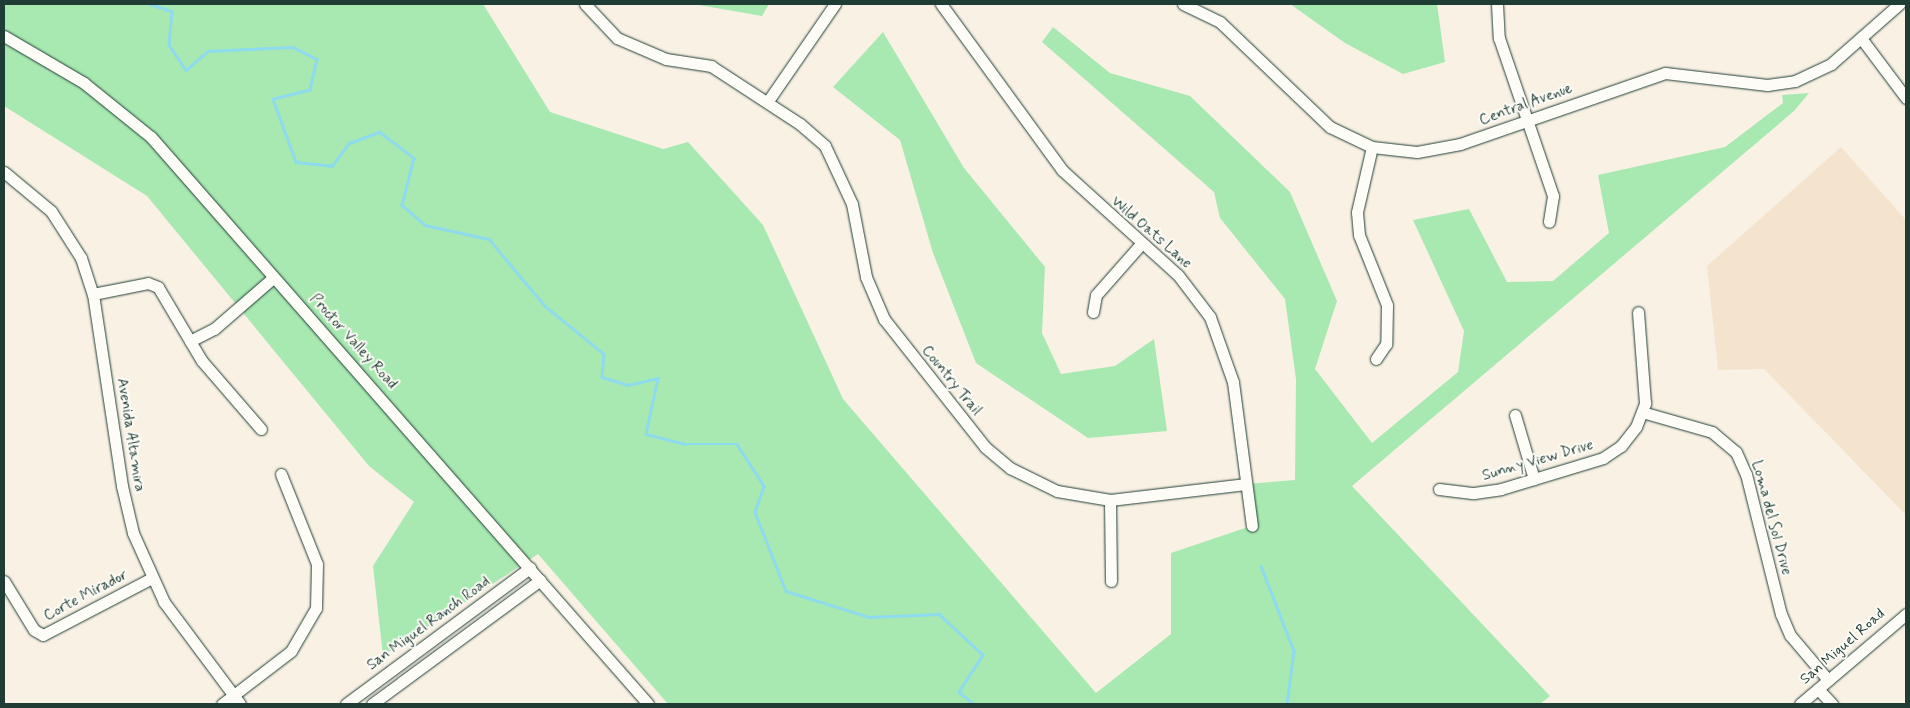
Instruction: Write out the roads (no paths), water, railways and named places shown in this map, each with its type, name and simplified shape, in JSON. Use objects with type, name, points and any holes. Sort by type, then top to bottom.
[{"type":"street","name":"Country Trail","points":[[585,4],[602,27],[623,42],[666,59],[711,66],[768,101],[800,124],[833,156],[852,204],[873,299],[904,348],[985,447],[1016,472],[1045,486],[1110,500],[1246,484]]},
{"type":"street","points":[[768,101],[835,4]]},
{"type":"street","name":"Wild Oats Lane","points":[[941,4],[1062,170],[1187,284],[1216,329],[1233,382],[1252,526]]},
{"type":"street","name":"Central Avenue","points":[[1182,4],[1204,7],[1330,127],[1372,147],[1434,151],[1666,73],[1767,85],[1795,81],[1831,64],[1899,4]]},
{"type":"street","points":[[1497,4],[1499,38],[1553,196],[1549,222]]},
{"type":"street","name":"Proctor Valley Road","points":[[4,36],[84,83],[151,137],[648,704]]},
{"type":"street","points":[[1861,38],[1906,98]]},
{"type":"street","points":[[1372,147],[1357,212],[1359,235],[1387,305],[1386,344],[1376,359]]},
{"type":"street","name":"Avenida Altamira","points":[[4,172],[34,195],[60,223],[81,258],[94,294],[122,486],[150,579],[236,700]]},
{"type":"street","points":[[1093,312],[1096,296],[1141,244]]},
{"type":"street","points":[[190,341],[214,329],[274,277]]},
{"type":"street","points":[[94,294],[148,283],[164,293],[190,341],[261,429]]},
{"type":"street","name":"Sunny View Drive","points":[[1439,489],[1474,494],[1534,479],[1610,454],[1632,434],[1642,412],[1638,312]]},
{"type":"street","name":"Loma del Sol Drive","points":[[1642,412],[1712,432],[1736,452],[1746,474],[1781,614],[1790,635],[1828,680]]},
{"type":"street","points":[[1515,415],[1534,479]]},
{"type":"street","points":[[222,704],[236,700],[291,651],[318,600],[315,556],[281,474]]},
{"type":"street","points":[[1110,500],[1111,581]]},
{"type":"street","name":"San Miguel Ranch Road","points":[[346,704],[530,568]]},
{"type":"street","name":"Corte Mirador","points":[[4,581],[34,630],[43,635],[150,579]]},
{"type":"street","name":"San Miguel Ranch Road","points":[[372,704],[540,580]]},
{"type":"street","name":"San Miguel Road","points":[[1800,704],[1906,614]]},
{"type":"street","points":[[1818,689],[1832,704]]},
{"type":"waterway","points":[[150,4],[172,11],[169,45],[186,70],[208,51],[293,47],[317,59],[310,90],[273,99],[296,162],[332,166],[349,143],[380,132],[414,158],[402,205],[425,225],[489,239],[545,306],[604,354],[602,377],[628,385],[658,378],[646,434],[685,444],[737,444],[764,486],[755,512],[786,591],[869,617],[939,614],[983,655],[959,692],[974,704]]},
{"type":"waterway","points":[[1261,566],[1294,651],[1287,704]]}]
